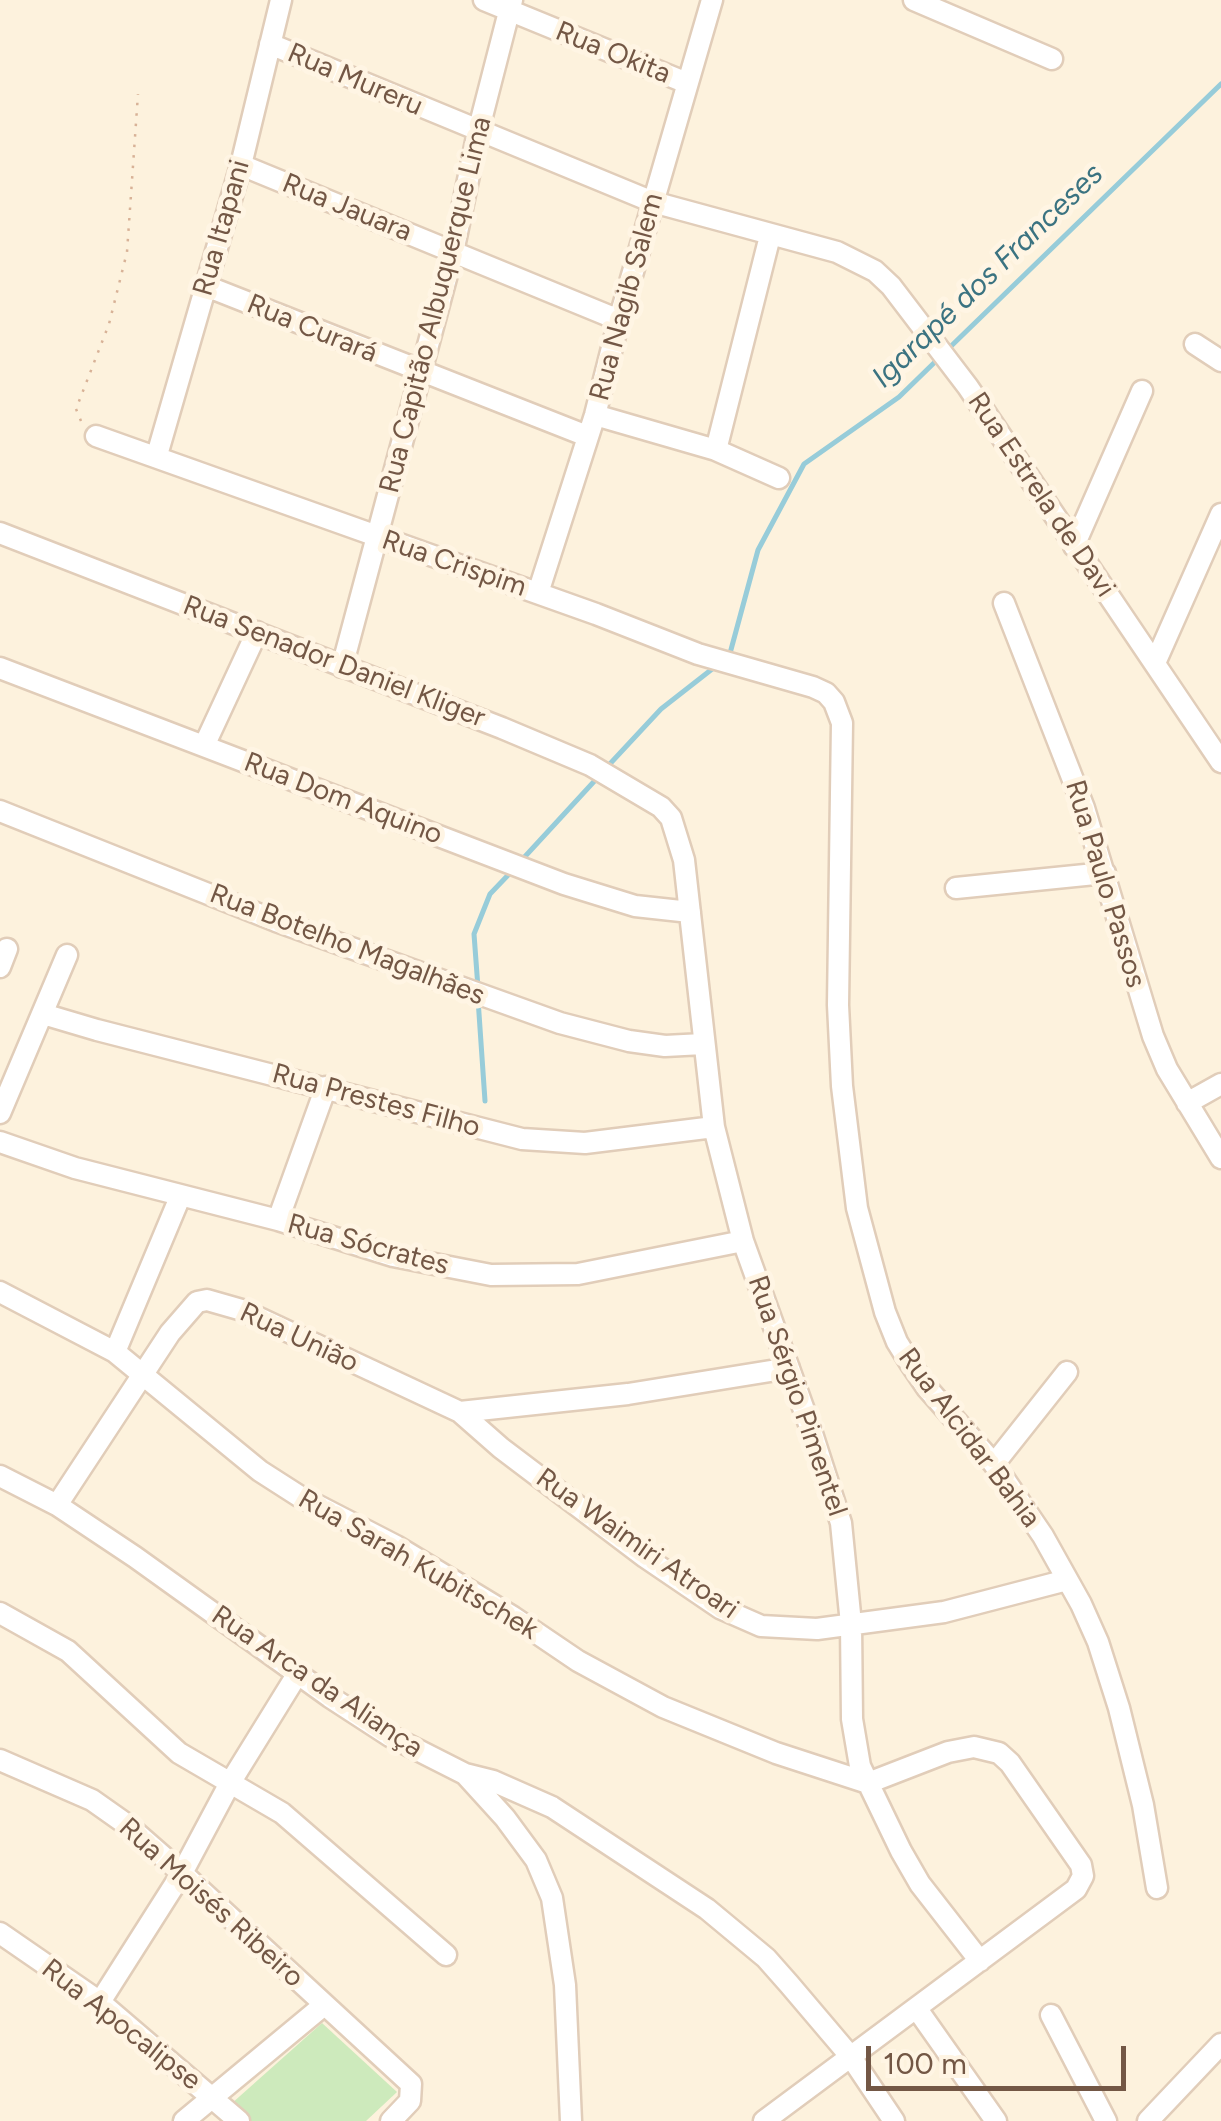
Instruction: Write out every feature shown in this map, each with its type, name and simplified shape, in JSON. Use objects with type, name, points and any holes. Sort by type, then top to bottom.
[{"type":"street","name":"Rua Itapani","points":[[157,455],[241,165],[281,0]]},
{"type":"street","name":"Rua Okita","points":[[484,0],[510,5],[687,84]]},
{"type":"street","name":"Rua Nagib Salem","points":[[538,593],[591,425],[712,0]]},
{"type":"street","points":[[914,0],[1052,59]]},
{"type":"street","name":"Rua Capitão Albuquerque Lima","points":[[342,667],[453,252],[510,5]]},
{"type":"street","name":"Rua Mureru","points":[[270,44],[653,202],[837,252]]},
{"type":"street","name":"Rua Jauara","points":[[241,165],[618,320]]},
{"type":"street","points":[[716,450],[770,236]]},
{"type":"street","name":"Rua Estrela de Davi","points":[[837,252],[876,272],[942,350],[1221,762]]},
{"type":"street","name":"Rua Curará","points":[[206,286],[422,373],[591,425],[716,450],[779,478]]},
{"type":"street","points":[[1195,344],[1221,361]]},
{"type":"street","points":[[1074,546],[1142,390]]},
{"type":"street","name":"Rua Crispim","points":[[96,436],[698,654],[813,687]]},
{"type":"street","points":[[1154,664],[1221,514]]},
{"type":"street","name":"Rua Senador Daniel Kliger","points":[[0,533],[502,728],[590,765],[660,807]]},
{"type":"street","name":"Rua Paulo Passos","points":[[1004,603],[1084,808],[1153,1036],[1221,1158]]},
{"type":"street","points":[[204,746],[257,632]]},
{"type":"street","name":"Rua Dom Aquino","points":[[0,668],[603,898],[690,912]]},
{"type":"street","name":"Rua Alcidar Bahia","points":[[813,687],[826,693],[839,710],[842,723],[838,1006],[846,1132],[857,1208],[885,1312],[897,1342],[927,1388],[994,1464],[1042,1536],[1098,1642],[1143,1806],[1157,1888]]},
{"type":"street","name":"Rua Sérgio Pimentel","points":[[660,807],[671,818],[678,835],[714,1127],[743,1241],[841,1523],[851,1624],[852,1719],[860,1766],[920,1884],[980,1961]]},
{"type":"street","name":"Rua Botelho Magalhães","points":[[0,811],[276,921],[560,1024],[647,1044],[703,1044]]},
{"type":"street","points":[[956,888],[1105,873]]},
{"type":"street","points":[[0,1114],[67,955]]},
{"type":"street","name":"Rua Prestes Filho","points":[[43,1014],[486,1130],[554,1143],[585,1143],[714,1127]]},
{"type":"street","points":[[1187,1103],[1221,1084]]},
{"type":"street","points":[[278,1220],[326,1087]]},
{"type":"street","name":"Rua Sócrates","points":[[0,1142],[76,1168],[278,1220],[393,1256],[490,1275],[578,1274],[743,1241]]},
{"type":"street","points":[[115,1352],[180,1197]]},
{"type":"street","name":"Rua Sarah Kubitschek","points":[[0,1292],[115,1352],[260,1471],[298,1496],[447,1576],[621,1686],[776,1754],[868,1783]]},
{"type":"street","name":"Rua União","points":[[57,1505],[185,1314],[197,1302],[206,1300],[242,1310],[460,1412]]},
{"type":"street","points":[[460,1412],[628,1394],[788,1368]]},
{"type":"street","points":[[994,1464],[1067,1372]]},
{"type":"street","name":"Rua Waimiri Atroari","points":[[460,1412],[501,1448],[646,1557],[743,1620],[784,1630],[851,1624],[944,1612],[1067,1580]]},
{"type":"street","name":"Rua Arca da Aliança","points":[[0,1476],[57,1505],[390,1736],[465,1774],[493,1781],[552,1806],[707,1909],[766,1958],[852,2057],[894,2121]]},
{"type":"street","points":[[0,1613],[68,1651],[179,1753],[282,1813],[446,1956]]},
{"type":"street","points":[[100,2002],[182,1873],[230,1783],[298,1673]]},
{"type":"street","points":[[764,2121],[1076,1889],[1082,1876],[1073,1852],[1010,1763],[988,1748],[948,1752],[868,1783]]},
{"type":"street","name":"Rua Moisés Ribeiro","points":[[0,1760],[92,1800],[182,1873],[411,2084],[410,2101],[392,2121]]},
{"type":"street","points":[[465,1774],[536,1860],[552,1898],[565,1984],[571,2121]]},
{"type":"street","name":"Rua Apocalipse","points":[[0,1933],[100,2002],[239,2121]]},
{"type":"street","points":[[184,2121],[324,2006]]},
{"type":"street","points":[[917,2009],[996,2121]]},
{"type":"street","points":[[1051,2015],[1106,2121]]},
{"type":"street","points":[[1148,2121],[1221,2044]]},
{"type":"path","points":[[96,436],[86,430],[76,409],[109,324],[127,252],[138,94]]},
{"type":"green space","points":[[322,2023],[397,2092],[366,2121],[249,2121],[231,2104]]},
{"type":"waterway","name":"Igarapé dos Franceses","points":[[945,352],[1221,84]]},
{"type":"waterway","name":"Igarapé dos Franceses","points":[[729,657],[758,550],[804,464],[899,397],[937,360]]},
{"type":"waterway","name":"Igarapé dos Franceses","points":[[607,767],[661,709],[716,666]]},
{"type":"waterway","name":"Igarapé dos Franceses","points":[[519,863],[600,775]]},
{"type":"waterway","name":"Igarapé dos Franceses","points":[[478,988],[474,934],[490,894],[512,871]]},
{"type":"waterway","name":"Igarapé dos Franceses","points":[[478,999],[485,1101]]}]
